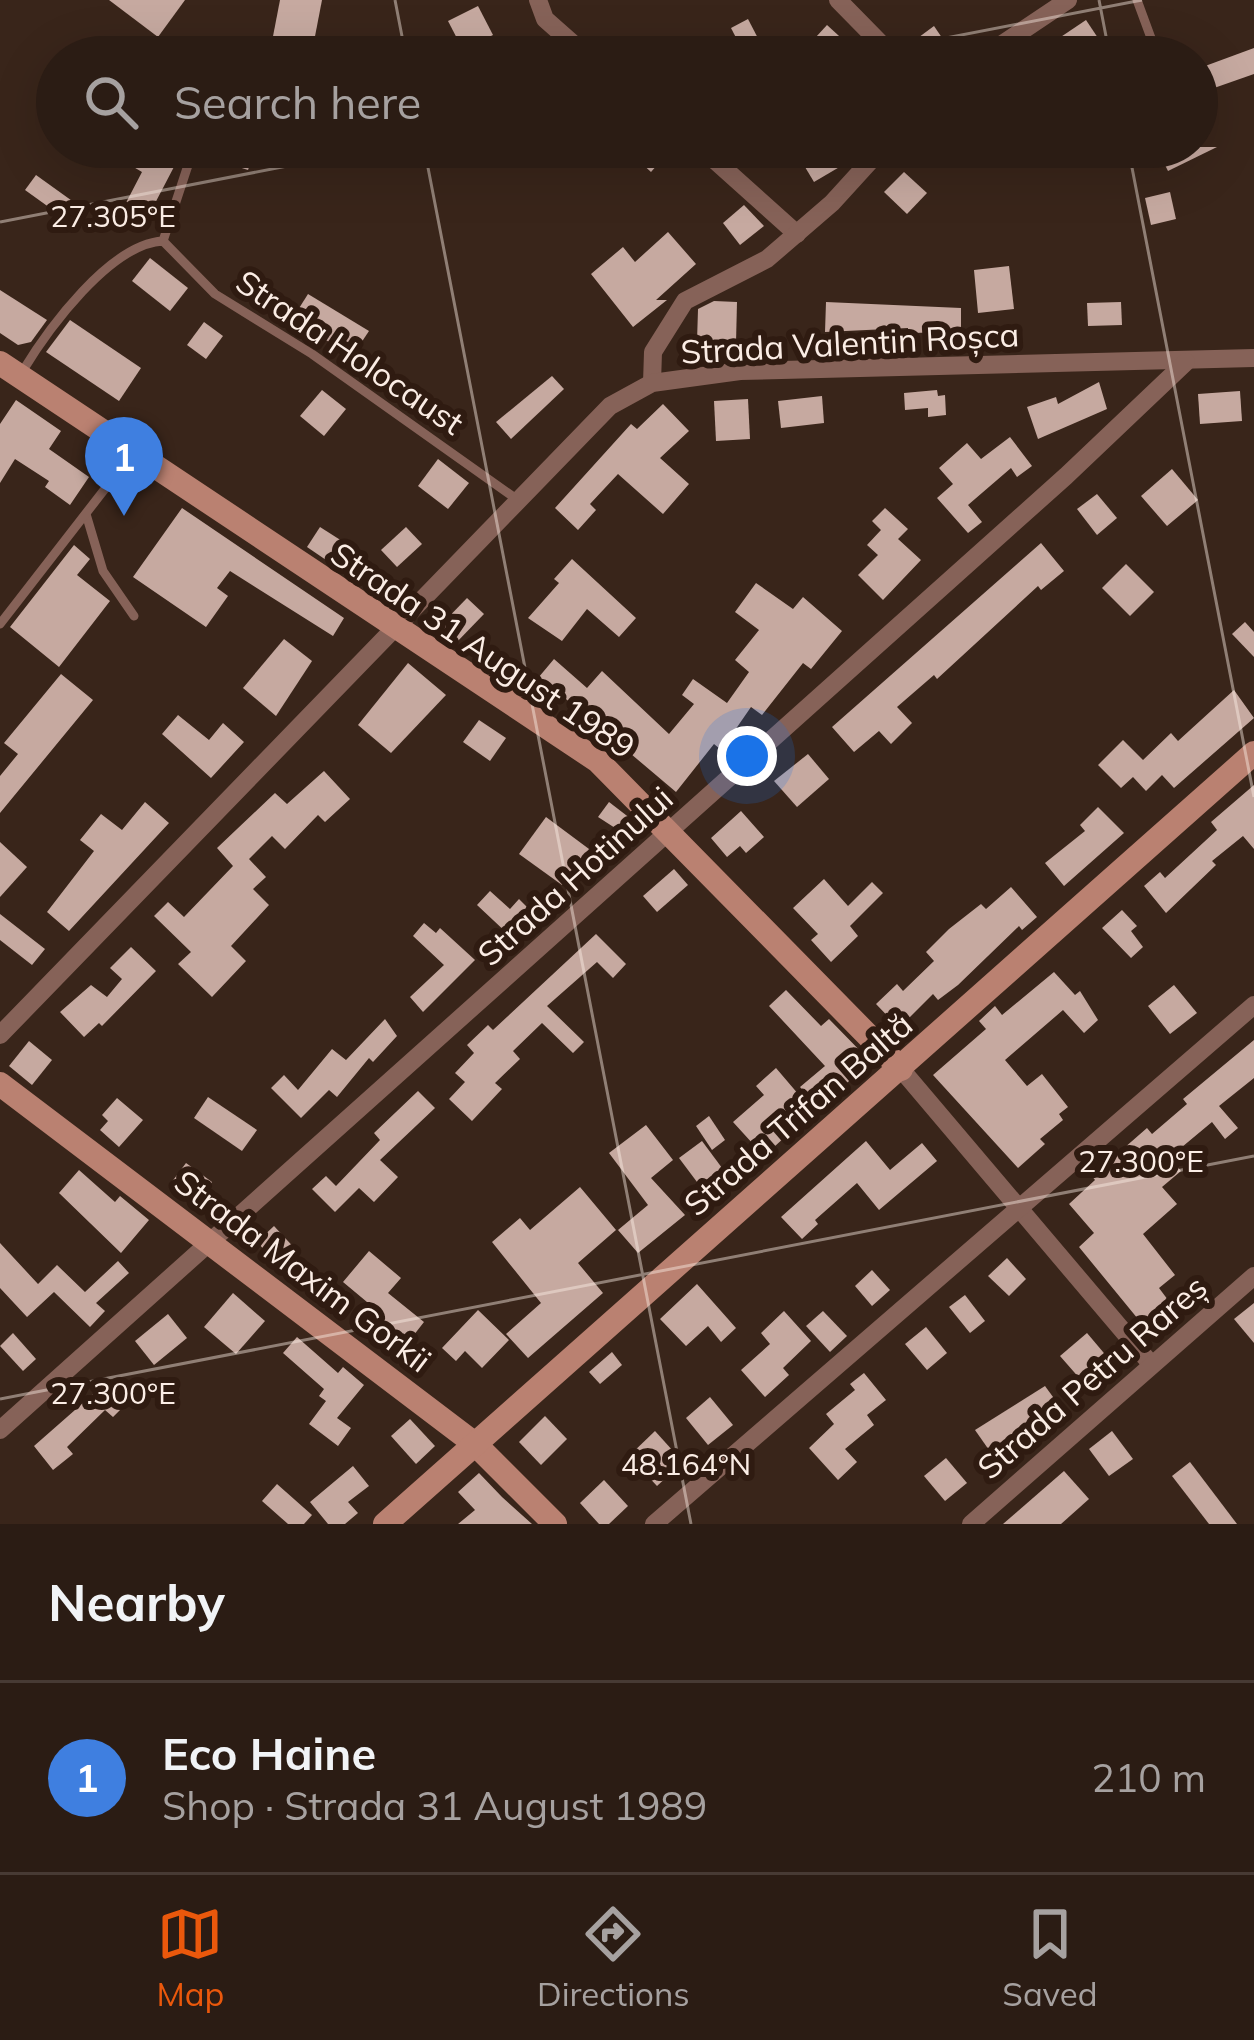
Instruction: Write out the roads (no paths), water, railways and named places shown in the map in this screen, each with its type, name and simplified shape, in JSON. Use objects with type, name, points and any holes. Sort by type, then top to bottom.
[{"type":"street","points":[[538,0],[545,19],[564,36]]},
{"type":"street","points":[[838,0],[873,36]]},
{"type":"street","points":[[1014,36],[1068,0]]},
{"type":"street","points":[[723,168],[797,234]]},
{"type":"street","points":[[652,383],[652,352],[685,301],[741,276],[797,234],[863,168]]},
{"type":"street","name":"Strada Valentin Roșca","points":[[0,1035],[515,498],[610,406],[652,383],[740,371],[1254,358]]},
{"type":"street","name":"Strada Hotinului","points":[[0,1430],[1066,476],[1186,362]]},
{"type":"street","name":"Strada 31 August 1989","points":[[9,370],[598,761],[902,1069],[1150,1364]]},
{"type":"street","name":"Strada Trifan Baltă","points":[[385,1524],[1254,753]]},
{"type":"street","points":[[654,1524],[1254,1005]]},
{"type":"street","name":"Strada Maxim Gorkii","points":[[0,1084],[476,1444],[555,1524]]},
{"type":"street","name":"Strada Petru Rareș","points":[[971,1524],[1254,1276]]},
{"type":"lane","points":[[1137,0],[1150,36]]},
{"type":"lane","points":[[9,370],[40,343],[104,270],[150,242],[163,241],[187,168]]},
{"type":"lane","name":"Strada Holocaust","points":[[163,241],[215,294],[312,354],[515,498]]},
{"type":"lane","points":[[0,624],[132,454]]},
{"type":"lane","points":[[86,513],[104,571],[134,616]]},
{"type":"place","name":"Eco Haine","points":[[124,516]]}]
